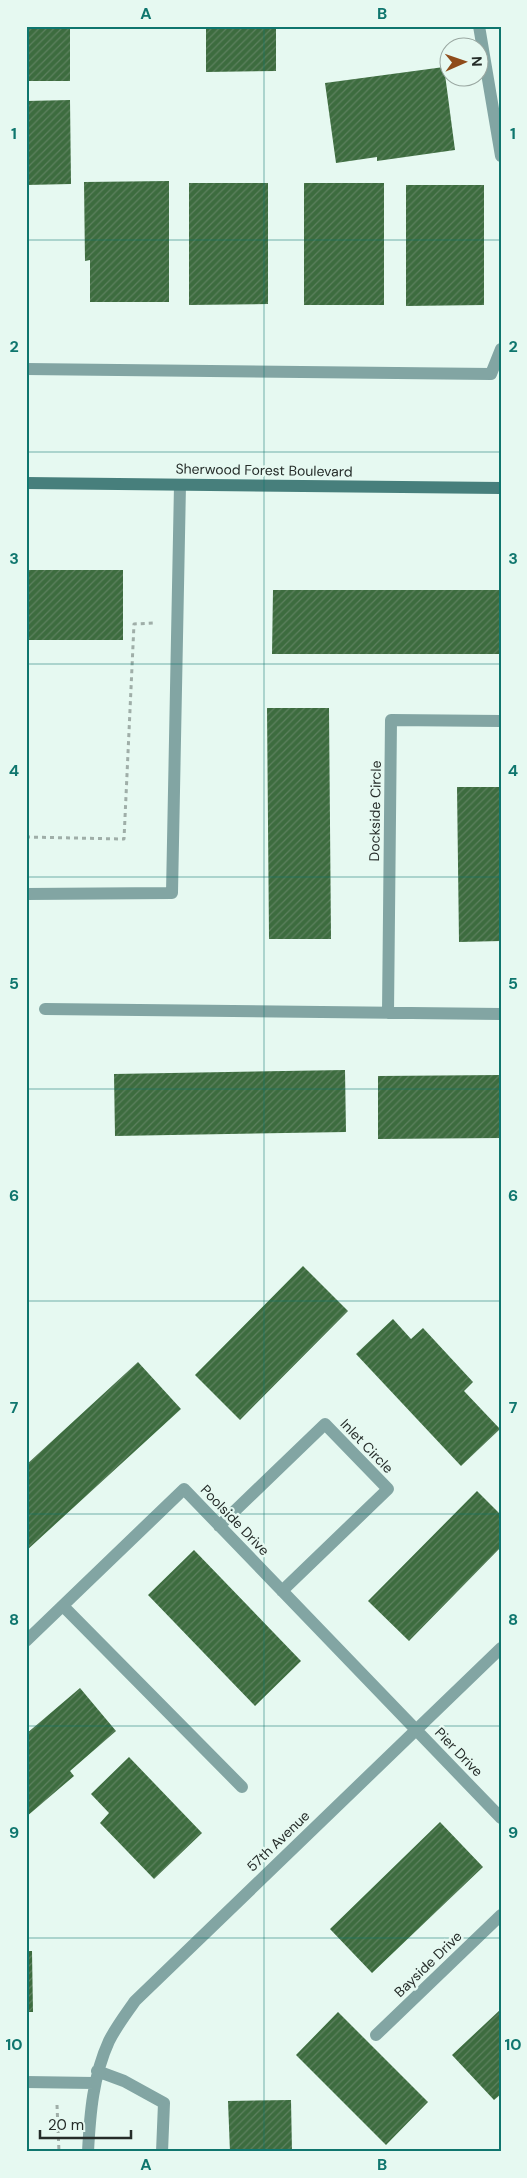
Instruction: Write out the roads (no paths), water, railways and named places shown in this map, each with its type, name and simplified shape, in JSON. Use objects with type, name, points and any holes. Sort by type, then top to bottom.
[{"type":"street","points":[[478,26],[501,156]]},
{"type":"street","points":[[26,369],[491,374],[501,349]]},
{"type":"street","name":"Sherwood Forest Boulevard","points":[[26,483],[501,488]]},
{"type":"street","points":[[26,894],[172,893],[180,484]]},
{"type":"street","name":"Dockside Circle","points":[[388,1013],[391,720],[501,721]]},
{"type":"street","points":[[45,1009],[501,1014]]},
{"type":"street","name":"Inlet Circle","points":[[219,1526],[325,1424],[388,1489],[282,1591]]},
{"type":"street","name":"Poolside Drive","points":[[26,1641],[184,1489],[416,1730]]},
{"type":"street","points":[[63,1606],[242,1787]]},
{"type":"street","name":"57th Avenue","points":[[88,2152],[96,2077],[110,2040],[135,2001],[501,1648]]},
{"type":"street","name":"Pier Drive","points":[[416,1730],[501,1818]]},
{"type":"street","name":"Bayside Drive","points":[[376,2035],[501,1915]]},
{"type":"street","points":[[26,2082],[96,2077],[124,2081],[164,2103],[162,2152]]}]
